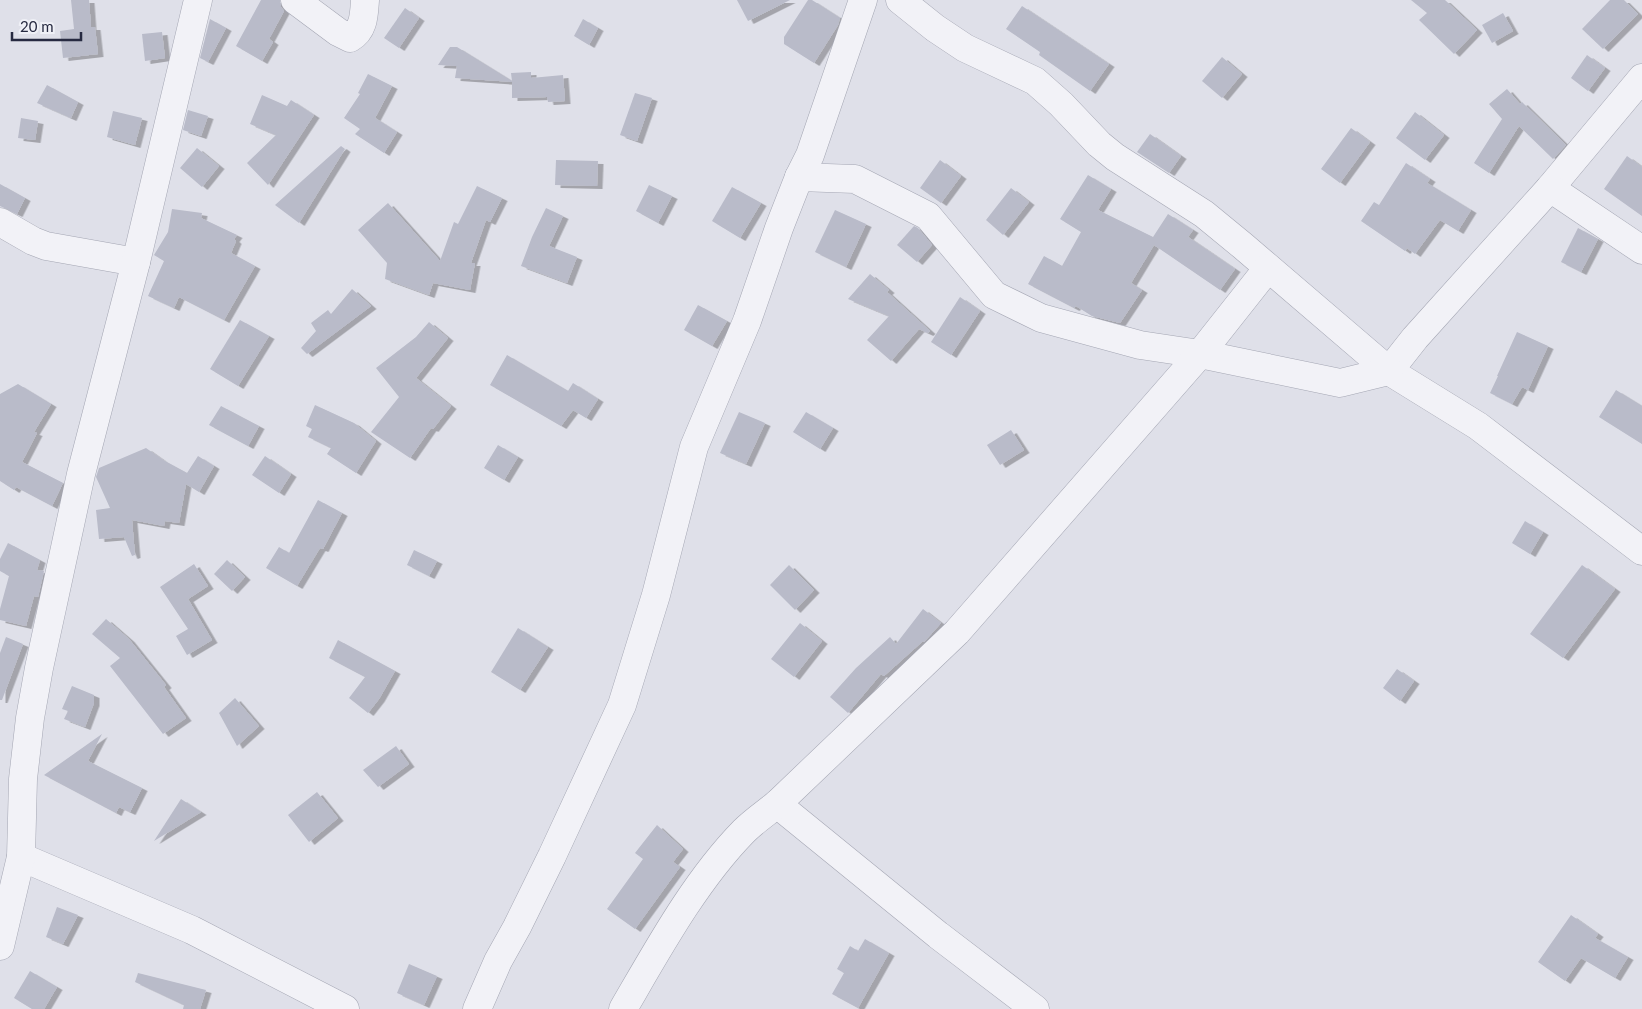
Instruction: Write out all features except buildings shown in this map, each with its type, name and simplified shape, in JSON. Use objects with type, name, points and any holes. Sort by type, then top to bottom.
[{"type":"street","points":[[0,946],[21,857],[12,775],[30,718],[39,668],[84,464],[136,262],[198,0]]},
{"type":"street","points":[[295,0],[338,32],[350,38],[358,34],[364,18],[365,0]]},
{"type":"street","points":[[477,1009],[498,961],[552,856],[622,705],[656,595],[694,447],[746,321],[799,177],[810,155],[863,0]]},
{"type":"street","points":[[900,0],[935,28],[965,48],[1035,81],[1061,104],[1099,144],[1115,157],[1204,214],[1389,371],[1478,426],[1642,551]]},
{"type":"street","points":[[799,177],[855,179],[928,216],[994,295],[1041,318],[1140,345],[1200,354],[1340,383],[1389,371],[1415,338],[1550,188],[1642,78]]},
{"type":"street","points":[[1550,188],[1642,250]]},
{"type":"street","points":[[0,222],[33,241],[46,246],[136,262]]},
{"type":"street","points":[[622,1009],[665,937],[708,873],[744,830],[777,804],[957,632],[1200,354],[1217,330],[1268,268]]},
{"type":"street","points":[[777,804],[938,935],[1035,1009]]},
{"type":"street","points":[[21,857],[192,930],[345,1009]]}]
